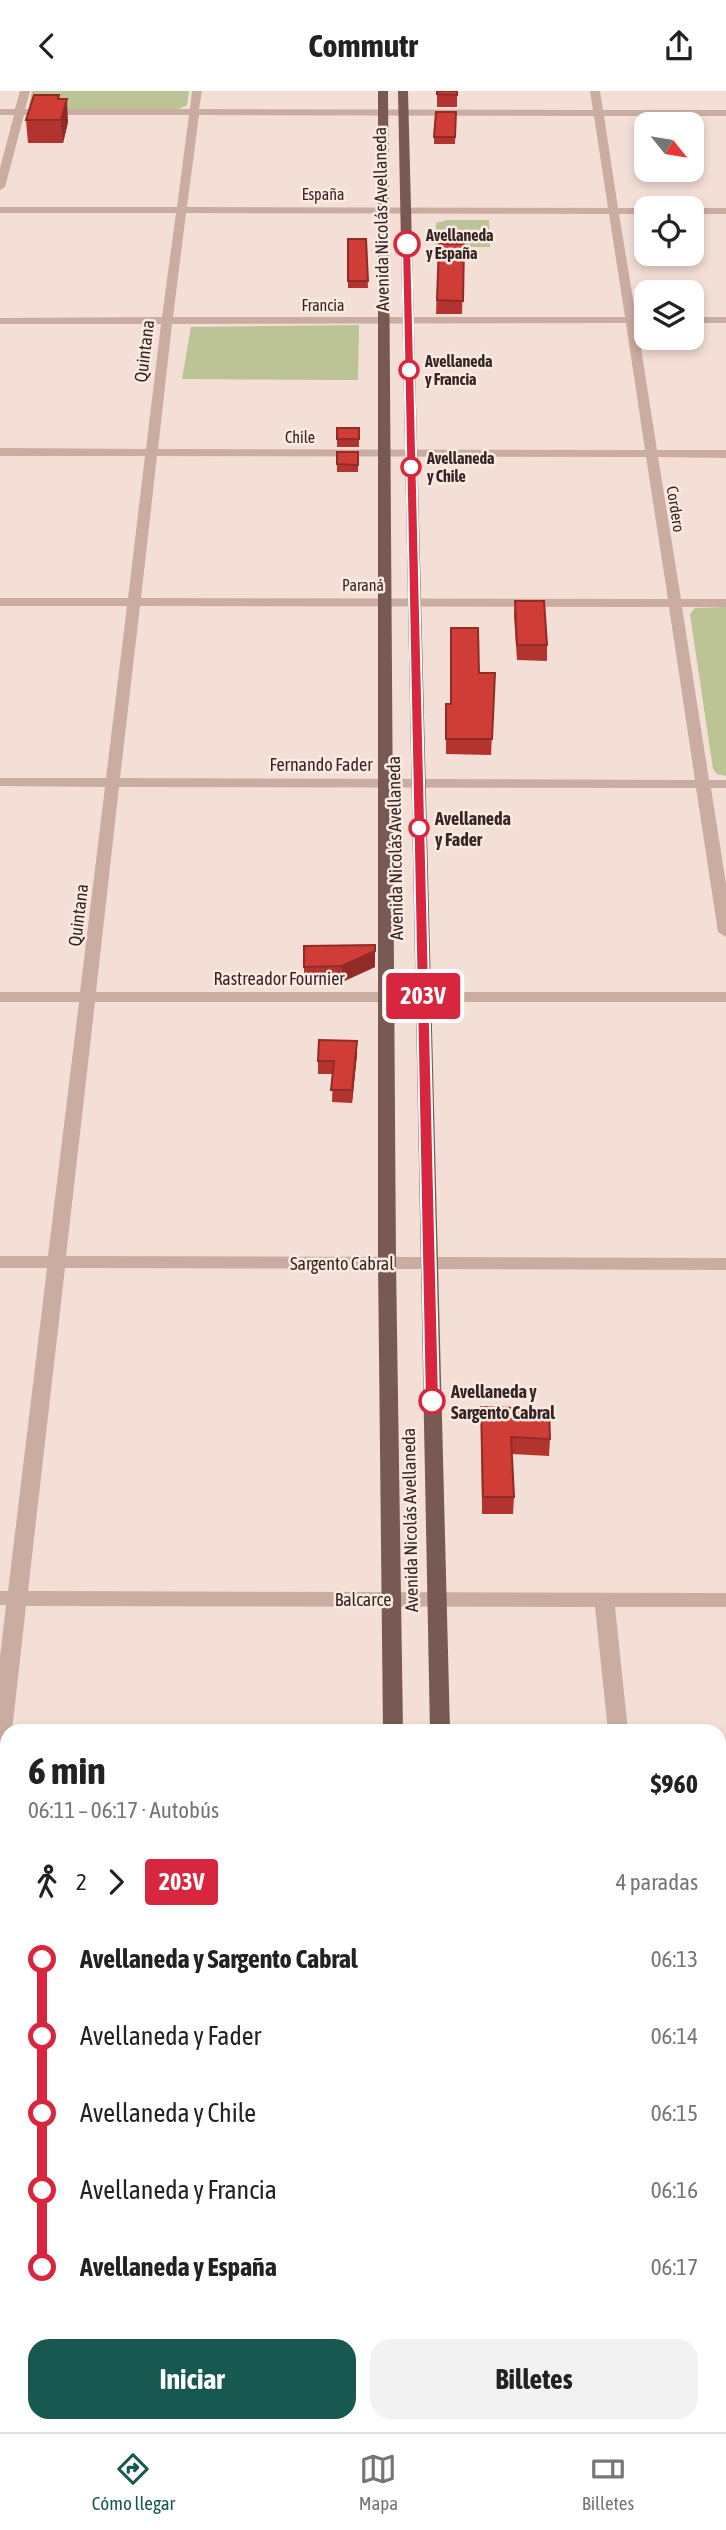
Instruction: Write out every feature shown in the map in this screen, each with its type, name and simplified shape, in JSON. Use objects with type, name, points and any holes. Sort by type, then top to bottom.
[{"type":"main road","name":"Avenida Nicolás Avellaneda","points":[[383,91],[387,1263],[393,1724]]},
{"type":"main road","name":"Avenida Nicolás Avellaneda","points":[[403,91],[440,1724]]},
{"type":"street","points":[[0,187],[25,91]]},
{"type":"street","name":"Quintana","points":[[1,1724],[9,1598],[56,1262],[167,321],[197,91]]},
{"type":"street","name":"Cordero","points":[[596,91],[726,932]]},
{"type":"street","points":[[0,112],[726,113]]},
{"type":"street","name":"España","points":[[0,209],[634,211]]},
{"type":"street","points":[[704,211],[726,211]]},
{"type":"street","name":"Francia","points":[[0,321],[631,320]]},
{"type":"street","points":[[704,320],[726,320]]},
{"type":"street","name":"Chile","points":[[0,452],[726,454]]},
{"type":"street","name":"Paraná","points":[[0,602],[726,603]]},
{"type":"street","name":"Fernando Fader","points":[[0,782],[726,784]]},
{"type":"street","name":"Rastreador Fournier","points":[[0,996],[726,997]]},
{"type":"street","name":"Sargento Cabral","points":[[0,1262],[726,1264]]},
{"type":"street","name":"Balcarce","points":[[9,1598],[726,1600]]},
{"type":"street","points":[[604,1601],[617,1724]]},
{"type":"green space","points":[[32,91],[189,91],[187,105],[177,110],[40,109],[29,105]]},
{"type":"green space","points":[[448,220],[489,220],[490,247],[435,247],[436,223]]},
{"type":"green space","points":[[359,325],[358,380],[182,379],[191,327]]},
{"type":"green space","points":[[726,607],[726,776],[717,774],[713,769],[690,614],[695,608]]},
{"type":"building","points":[[437,91],[457,91],[457,95],[437,94]]},
{"type":"building","points":[[34,95],[59,95],[58,99],[67,99],[61,120],[26,120]]},
{"type":"building","points":[[436,112],[456,112],[455,137],[434,137]]},
{"type":"building","points":[[348,239],[366,239],[368,281],[348,281]]},
{"type":"building","points":[[439,244],[464,244],[463,301],[437,300]]},
{"type":"building","points":[[337,428],[359,428],[359,439],[337,439]]},
{"type":"building","points":[[337,452],[358,452],[358,465],[337,464]]},
{"type":"building","points":[[515,601],[544,601],[547,645],[517,645]]},
{"type":"building","points":[[451,628],[478,628],[479,673],[495,673],[492,739],[446,739],[446,704],[451,704]]},
{"type":"building","points":[[375,945],[375,951],[342,966],[304,967],[304,946]]},
{"type":"building","points":[[319,1040],[357,1041],[352,1090],[331,1090],[334,1061],[318,1061]]},
{"type":"building","points":[[481,1407],[549,1409],[550,1439],[511,1437],[514,1497],[483,1497]]},
{"type":"bus line","name":"203V","points":[[407,244],[432,1401]]},
{"type":"place","name":"Avellaneda y España","points":[[407,244]]},
{"type":"place","name":"Avellaneda y Francia","points":[[409,370]]},
{"type":"place","name":"Avellaneda y Chile","points":[[411,467]]},
{"type":"place","name":"Avellaneda y Fader","points":[[419,828]]},
{"type":"place","name":"Avellaneda y Sargento Cabral","points":[[432,1401]]}]
